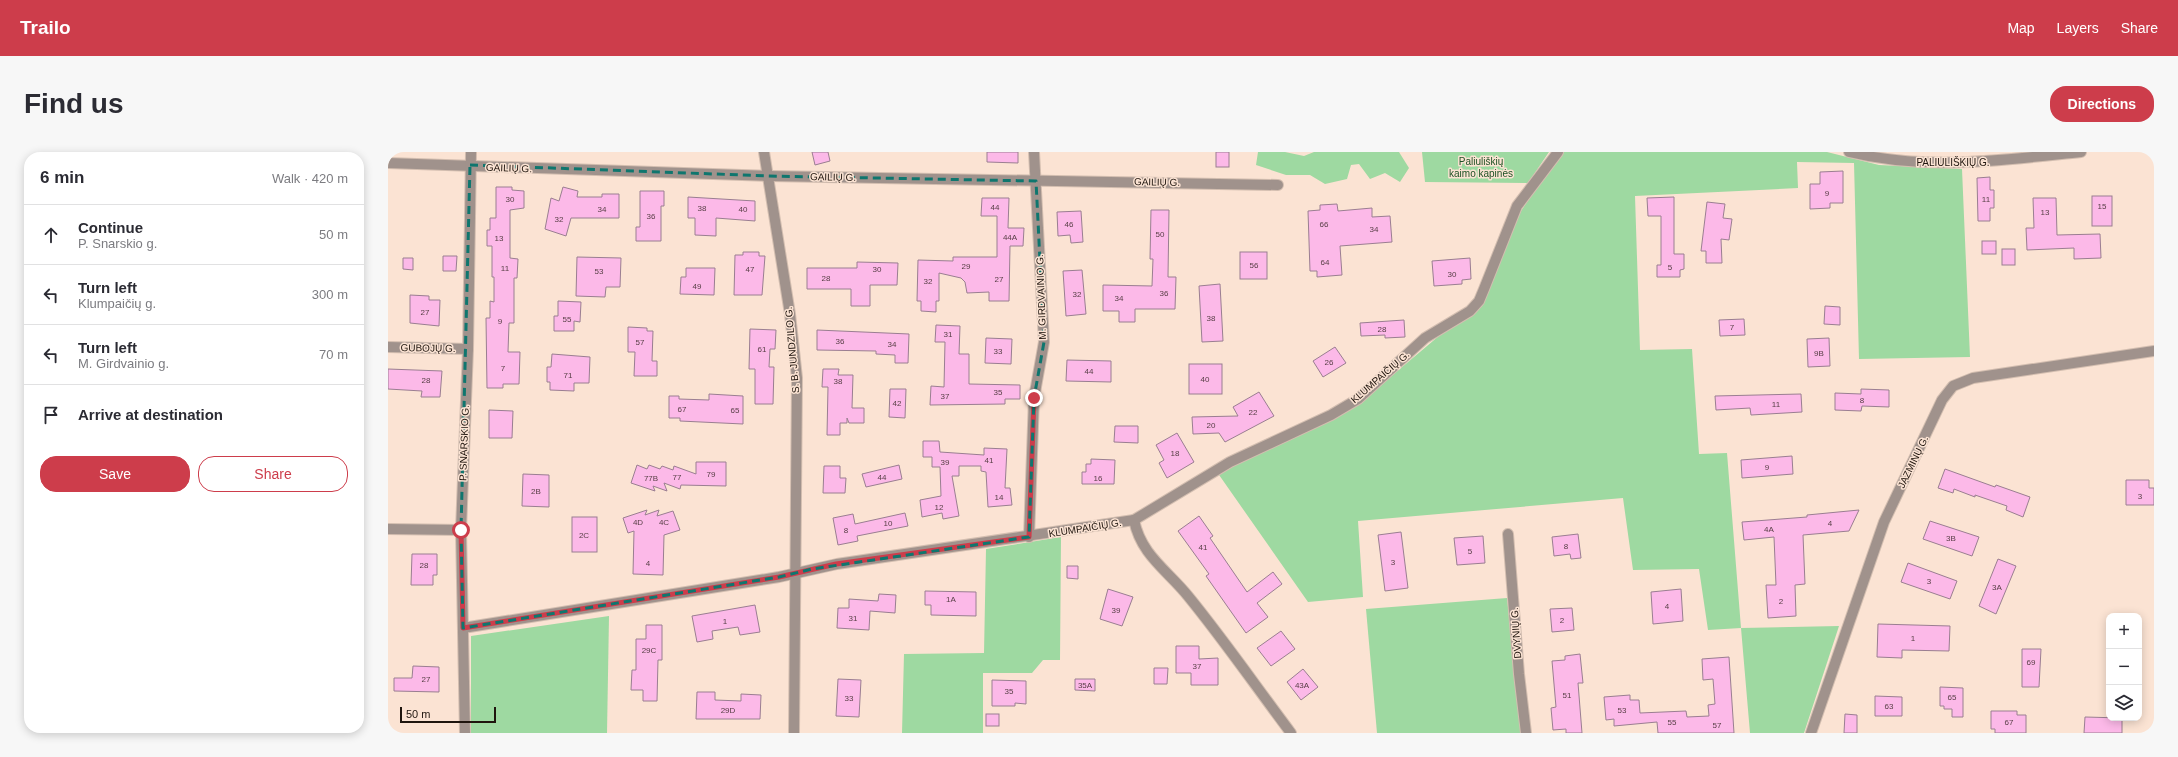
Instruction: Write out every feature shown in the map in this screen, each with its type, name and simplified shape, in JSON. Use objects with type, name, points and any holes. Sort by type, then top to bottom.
[{"type":"street","name":"P. SNARSKIO G.","points":[[465,733],[461,530],[468,349],[471,152]]},
{"type":"street","name":"S. B. JUNDZILO G.","points":[[764,152],[790,314],[797,378],[797,574],[794,733]]},
{"type":"street","name":"M. GIRDVAINIO G.","points":[[1029,537],[1034,398],[1044,342],[1034,152]]},
{"type":"street","name":"KLUMPAIČIŲ G.","points":[[463,628],[797,574],[836,564],[1029,537],[1134,520],[1218,468],[1330,415],[1358,399],[1424,338],[1470,312],[1484,289],[1517,206],[1558,152]]},
{"type":"street","name":"PALIULIŠKIŲ G.","points":[[1849,152],[1876,159],[1947,163],[2030,159],[2081,152]]},
{"type":"street","name":"GAILIŲ G.","points":[[388,163],[470,165],[486,168],[769,176],[1278,185]]},
{"type":"street","name":"GUBOJŲ G.","points":[[388,347],[468,349]]},
{"type":"street","name":"JAZMINŲ G.","points":[[1811,733],[1830,674],[1884,522],[1942,400],[1953,386],[1977,377],[2154,351]]},
{"type":"street","points":[[1134,520],[1137,536],[1146,551],[1188,596],[1291,733]]},
{"type":"street","points":[[388,529],[461,530]]},
{"type":"street","name":"DVYNIŲ G.","points":[[1508,534],[1519,674],[1526,733]]},
{"type":"highlighted area","points":[[470,165],[769,176],[1036,181],[1044,342],[1034,398],[1029,537],[812,569],[779,577],[463,628],[461,530]]},
{"type":"green space","points":[[1258,152],[1285,152],[1304,156],[1314,152],[1399,152],[1409,168],[1400,182],[1385,173],[1370,179],[1359,164],[1351,165],[1347,179],[1325,184],[1310,175],[1286,175],[1256,165]]},
{"type":"green space","name":"Paliuliškių kaimo kapinės","points":[[1422,152],[1549,152],[1528,183],[1425,182]]},
{"type":"green space","points":[[1563,152],[1827,152],[1879,165],[1962,169],[1970,357],[1859,359],[1854,163],[1797,162],[1798,188],[1635,196],[1640,350],[1692,349],[1699,454],[1727,453],[1741,628],[1708,630],[1699,569],[1633,570],[1623,498],[1358,521],[1363,597],[1308,602],[1217,472],[1327,422],[1356,406],[1485,297],[1521,211],[1546,173]]},
{"type":"green space","points":[[1061,537],[1060,660],[1043,660],[1032,673],[983,673],[983,733],[902,733],[904,654],[984,653],[986,549]]},
{"type":"green space","points":[[1507,598],[1522,733],[1377,733],[1366,609]]},
{"type":"green space","points":[[609,616],[607,733],[471,733],[471,636]]},
{"type":"green space","points":[[1839,626],[1804,733],[1750,733],[1741,628]]},
{"type":"building","points":[[812,152],[828,152],[830,161],[815,165]]},
{"type":"building","points":[[987,152],[1018,152],[1018,163],[987,162]]},
{"type":"building","points":[[1216,152],[1229,152],[1229,167],[1216,167]]},
{"type":"building","points":[[1843,171],[1843,203],[1830,203],[1830,208],[1810,209],[1810,184],[1820,184],[1820,172]]},
{"type":"building","points":[[1990,177],[1990,190],[1994,190],[1994,208],[1990,208],[1990,221],[1978,221],[1977,178]]},
{"type":"building","points":[[496,187],[512,187],[512,190],[524,191],[524,208],[510,210],[510,258],[518,259],[517,278],[514,278],[514,323],[509,323],[508,352],[520,352],[519,384],[503,384],[503,388],[487,388],[486,318],[490,318],[490,301],[494,302],[494,277],[492,277],[492,246],[487,246],[487,230],[490,230],[490,218],[496,218]]},
{"type":"building","points":[[563,187],[578,191],[577,197],[602,197],[602,194],[619,194],[619,218],[571,218],[566,236],[545,229],[551,198],[559,201]]},
{"type":"building","points":[[640,191],[664,191],[664,206],[661,206],[661,241],[636,241],[636,227],[640,227]]},
{"type":"building","points":[[2092,196],[2112,196],[2112,226],[2092,226]]},
{"type":"building","points":[[688,197],[755,201],[755,221],[716,218],[716,236],[695,235],[695,218],[688,218]]},
{"type":"building","points":[[1674,197],[1674,254],[1684,254],[1684,269],[1680,270],[1680,277],[1657,277],[1657,265],[1661,265],[1661,216],[1648,216],[1647,198]]},
{"type":"building","points":[[982,198],[1009,198],[1008,228],[1024,228],[1023,246],[1010,246],[1009,301],[989,301],[989,292],[967,293],[965,282],[961,278],[939,273],[939,301],[936,301],[936,312],[921,311],[921,301],[917,301],[918,260],[953,261],[953,257],[997,257],[997,216],[981,216]]},
{"type":"building","points":[[2033,198],[2056,198],[2057,235],[2100,234],[2101,258],[2074,259],[2074,248],[2027,250],[2026,228],[2034,228]]},
{"type":"building","points":[[1707,202],[1725,204],[1723,218],[1732,219],[1729,240],[1721,239],[1722,263],[1706,263],[1706,251],[1701,251]]},
{"type":"building","points":[[1337,204],[1338,211],[1372,208],[1372,217],[1390,216],[1392,242],[1340,246],[1342,275],[1317,277],[1317,271],[1310,271],[1308,211],[1320,210],[1320,205]]},
{"type":"building","points":[[1151,210],[1169,210],[1168,277],[1176,277],[1175,309],[1135,309],[1135,322],[1119,322],[1119,311],[1103,311],[1103,285],[1152,286],[1153,259],[1150,259]]},
{"type":"building","points":[[1081,211],[1083,242],[1071,243],[1070,235],[1058,236],[1057,212]]},
{"type":"building","points":[[1982,241],[1996,241],[1996,254],[1982,254]]},
{"type":"building","points":[[2002,249],[2015,249],[2015,265],[2002,265]]},
{"type":"building","points":[[743,252],[759,252],[759,256],[765,256],[762,295],[734,295],[735,255],[743,255]]},
{"type":"building","points":[[1240,252],[1267,252],[1267,279],[1240,279]]},
{"type":"building","points":[[443,256],[457,256],[456,271],[443,271]]},
{"type":"building","points":[[577,257],[621,258],[620,287],[606,287],[605,297],[576,296]]},
{"type":"building","points":[[403,258],[413,258],[413,270],[403,269]]},
{"type":"building","points":[[1470,258],[1471,279],[1462,280],[1462,284],[1434,286],[1432,261]]},
{"type":"building","points":[[857,262],[898,263],[897,285],[870,285],[870,306],[851,306],[851,289],[807,289],[807,268],[857,268]]},
{"type":"building","points":[[686,268],[715,268],[714,295],[680,294],[681,277],[686,277]]},
{"type":"building","points":[[1082,270],[1086,314],[1066,316],[1063,271]]},
{"type":"building","points":[[1220,284],[1223,341],[1202,342],[1199,286]]},
{"type":"building","points":[[410,295],[429,296],[429,300],[440,300],[439,326],[410,323]]},
{"type":"building","points":[[558,301],[581,302],[580,322],[574,321],[574,331],[554,331],[554,316],[558,316]]},
{"type":"building","points":[[1825,306],[1840,307],[1840,325],[1824,324]]},
{"type":"building","points":[[1744,319],[1745,335],[1720,336],[1719,320]]},
{"type":"building","points":[[1404,320],[1405,337],[1385,338],[1385,335],[1361,336],[1360,323]]},
{"type":"building","points":[[936,325],[960,326],[959,354],[969,354],[969,384],[1020,385],[1020,399],[1005,399],[1005,404],[930,405],[931,386],[944,387],[945,342],[935,342]]},
{"type":"building","points":[[628,327],[647,328],[647,331],[653,331],[652,361],[657,361],[657,376],[634,376],[635,352],[628,352]]},
{"type":"building","points":[[750,329],[776,330],[775,349],[770,349],[769,367],[774,367],[773,404],[755,404],[755,369],[749,369]]},
{"type":"building","points":[[817,330],[909,334],[908,363],[895,363],[895,355],[876,354],[876,351],[817,350]]},
{"type":"building","points":[[986,338],[1012,339],[1011,364],[985,363]]},
{"type":"building","points":[[1829,338],[1830,366],[1808,367],[1807,339]]},
{"type":"building","points":[[1335,347],[1346,363],[1323,377],[1313,361]]},
{"type":"building","points":[[552,354],[590,357],[589,383],[574,383],[574,391],[550,390],[550,382],[547,382],[547,367],[551,367]]},
{"type":"building","points":[[1067,360],[1111,361],[1111,382],[1066,381]]},
{"type":"building","points":[[1189,364],[1222,364],[1222,394],[1189,394]]},
{"type":"building","points":[[388,369],[442,371],[440,397],[421,397],[422,391],[388,389]]},
{"type":"building","points":[[823,369],[839,369],[838,375],[853,375],[852,408],[864,408],[864,423],[849,423],[847,418],[847,423],[840,423],[840,435],[827,435],[828,387],[822,387]]},
{"type":"building","points":[[890,389],[906,389],[905,418],[889,417]]},
{"type":"building","points":[[1861,389],[1889,390],[1889,407],[1862,406],[1861,411],[1835,410],[1835,393],[1861,394]]},
{"type":"building","points":[[1259,392],[1274,416],[1225,442],[1219,433],[1193,434],[1192,417],[1238,416],[1233,407]]},
{"type":"building","points":[[709,394],[743,396],[743,424],[680,421],[680,418],[669,418],[669,396],[679,396],[679,399],[709,400]]},
{"type":"building","points":[[1801,394],[1802,412],[1751,415],[1750,408],[1716,410],[1715,396]]},
{"type":"building","points":[[489,410],[513,411],[512,438],[489,438]]},
{"type":"building","points":[[1115,426],[1138,426],[1138,443],[1114,442]]},
{"type":"building","points":[[1177,433],[1194,462],[1167,478],[1159,463],[1164,460],[1156,445]]},
{"type":"building","points":[[923,441],[939,441],[940,452],[984,455],[984,448],[1007,449],[1005,488],[1010,488],[1012,505],[988,507],[986,472],[981,471],[981,466],[959,466],[959,476],[952,476],[959,516],[943,519],[942,513],[922,517],[920,500],[941,496],[940,467],[932,467],[932,457],[923,457]]},
{"type":"building","points":[[1792,456],[1793,474],[1742,478],[1741,460]]},
{"type":"building","points":[[1091,459],[1115,460],[1114,484],[1082,484],[1082,472],[1086,472],[1086,464],[1091,464]]},
{"type":"building","points":[[696,462],[726,462],[726,486],[681,485],[680,489],[664,483],[667,491],[653,486],[655,491],[631,483],[637,465],[647,469],[649,465],[660,469],[662,466],[673,470],[674,466],[696,474]]},
{"type":"building","points":[[899,465],[902,479],[866,487],[862,474]]},
{"type":"building","points":[[824,466],[840,466],[840,478],[846,478],[845,493],[823,493]]},
{"type":"building","points":[[1945,469],[1995,487],[1996,485],[2030,497],[2023,517],[2006,510],[2007,506],[1975,495],[1975,497],[1954,489],[1953,493],[1938,488]]},
{"type":"building","points":[[523,474],[549,475],[549,507],[522,506]]},
{"type":"building","points":[[2126,480],[2149,480],[2149,488],[2154,488],[2154,505],[2126,505]]},
{"type":"building","points":[[647,510],[645,515],[659,510],[657,516],[673,511],[680,530],[664,535],[663,575],[633,574],[634,531],[628,533],[623,518]]},
{"type":"building","points":[[1859,510],[1849,531],[1803,535],[1805,584],[1795,585],[1796,616],[1768,618],[1766,585],[1776,585],[1774,537],[1744,540],[1742,522],[1807,517],[1807,515]]},
{"type":"building","points":[[905,513],[908,526],[857,536],[858,541],[838,545],[833,518],[853,514],[855,524]]},
{"type":"building","points":[[1199,516],[1213,536],[1210,538],[1247,592],[1273,572],[1282,584],[1257,603],[1268,617],[1246,633],[1206,576],[1209,574],[1178,531]]},
{"type":"building","points":[[572,517],[597,517],[597,552],[572,552]]},
{"type":"building","points":[[1930,521],[1979,537],[1972,556],[1923,539]]},
{"type":"building","points":[[1401,532],[1408,588],[1385,591],[1378,535]]},
{"type":"building","points":[[1578,534],[1581,558],[1571,559],[1570,554],[1554,556],[1552,537]]},
{"type":"building","points":[[1483,536],[1485,563],[1457,565],[1454,538]]},
{"type":"building","points":[[412,554],[437,554],[437,575],[433,575],[433,585],[411,585]]},
{"type":"building","points":[[1998,559],[2016,566],[1996,614],[1979,606]]},
{"type":"building","points":[[1908,563],[1957,581],[1950,599],[1901,582]]},
{"type":"building","points":[[1067,566],[1078,566],[1078,579],[1067,578]]},
{"type":"building","points":[[1108,589],[1133,597],[1122,626],[1100,619]]},
{"type":"building","points":[[1681,589],[1683,621],[1653,624],[1651,592]]},
{"type":"building","points":[[925,591],[976,592],[976,616],[931,615],[931,605],[925,605]]},
{"type":"building","points":[[879,594],[896,595],[895,613],[870,611],[869,630],[837,628],[838,608],[849,608],[849,599],[878,601]]},
{"type":"building","points":[[755,605],[760,632],[740,635],[738,627],[712,631],[713,639],[697,642],[692,616]]},
{"type":"building","points":[[1572,608],[1574,630],[1552,632],[1550,609]]},
{"type":"building","points":[[1878,624],[1950,626],[1949,651],[1902,650],[1902,658],[1877,657]]},
{"type":"building","points":[[646,625],[662,625],[662,660],[658,660],[657,701],[643,701],[643,690],[631,690],[632,670],[636,670],[636,639],[646,639]]},
{"type":"building","points":[[1281,631],[1295,649],[1271,666],[1257,648]]},
{"type":"building","points":[[1176,646],[1199,646],[1199,659],[1218,658],[1218,685],[1191,685],[1191,673],[1176,673]]},
{"type":"building","points":[[2022,649],[2041,649],[2039,687],[2022,687]]},
{"type":"building","points":[[1580,654],[1583,683],[1578,683],[1582,733],[1566,733],[1566,729],[1553,730],[1551,708],[1556,707],[1552,661],[1565,660],[1565,656]]},
{"type":"building","points":[[1729,657],[1734,733],[1658,733],[1657,722],[1614,726],[1614,719],[1606,720],[1604,697],[1630,695],[1630,700],[1639,700],[1640,713],[1686,711],[1687,717],[1709,716],[1708,705],[1715,704],[1713,679],[1703,680],[1702,659]]},
{"type":"building","points":[[413,666],[439,667],[439,692],[394,691],[394,678],[412,678]]},
{"type":"building","points":[[1154,668],[1168,668],[1167,684],[1154,684]]},
{"type":"building","points":[[1303,669],[1318,687],[1301,700],[1287,682]]},
{"type":"building","points":[[838,679],[861,680],[859,717],[836,716]]},
{"type":"building","points":[[1075,679],[1095,679],[1095,691],[1075,690]]},
{"type":"building","points":[[992,680],[1026,681],[1026,704],[1015,703],[1015,706],[992,706]]},
{"type":"building","points":[[1940,687],[1963,688],[1963,717],[1952,717],[1952,709],[1944,709],[1944,706],[1940,706]]},
{"type":"building","points":[[697,692],[715,692],[715,700],[741,701],[741,694],[761,695],[760,719],[696,719]]},
{"type":"building","points":[[1875,696],[1902,697],[1902,716],[1875,716]]},
{"type":"building","points":[[1991,711],[2017,711],[2017,715],[2026,715],[2026,733],[1995,733],[1995,729],[1991,729]]},
{"type":"building","points":[[986,714],[999,714],[999,726],[986,726]]},
{"type":"building","points":[[1845,714],[1857,715],[1857,733],[1844,733]]},
{"type":"building","points":[[2085,717],[2106,718],[2106,721],[2122,721],[2122,733],[2084,733]]},
{"type":"route","points":[[461,530],[463,628],[473,628],[797,574],[836,564],[1029,537],[1034,398]]}]
